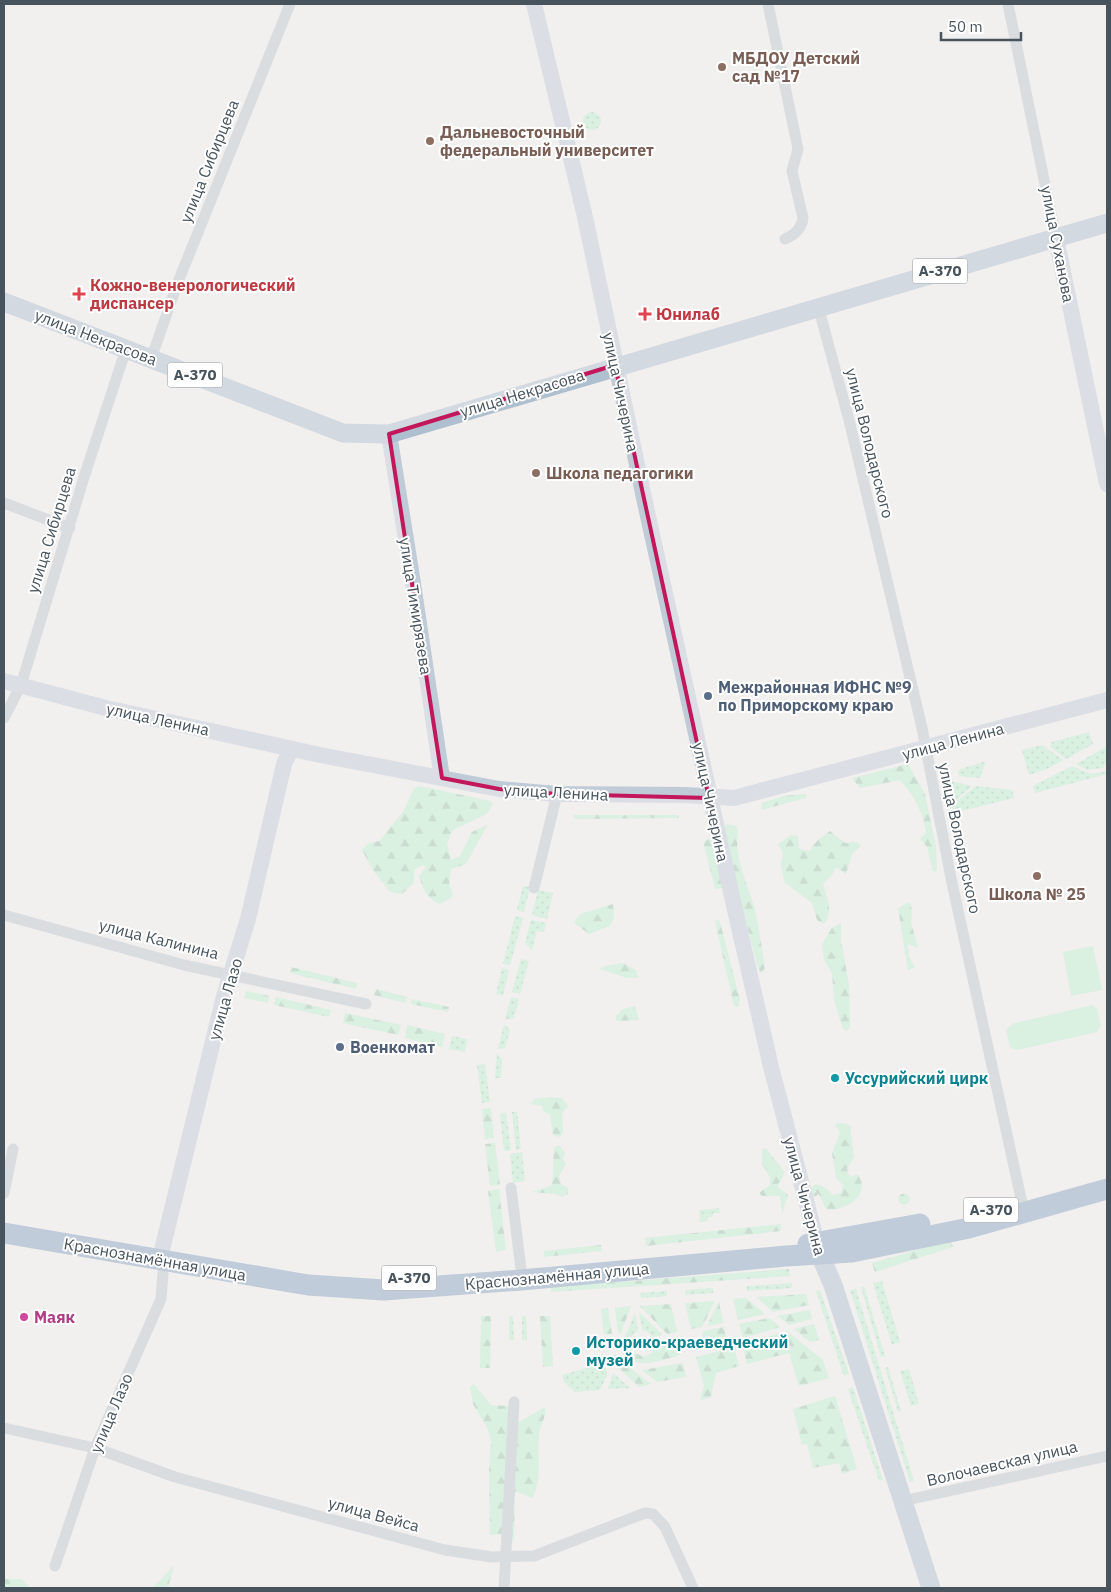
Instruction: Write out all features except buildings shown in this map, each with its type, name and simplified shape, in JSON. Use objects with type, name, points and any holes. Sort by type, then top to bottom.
[{"type":"highway","name":"Краснознамённая улица","points":[[1024,1208],[1107,1178]]},
{"type":"highway","name":"Краснознамённая улица","points":[[4,1221],[43,1234],[164,1256],[384,1290],[786,1256],[954,1218],[1024,1208],[1107,1189]]},
{"type":"highway","name":"Краснознамённая улица","points":[[4,1233],[43,1234]]},
{"type":"highway","name":"Краснознамённая улица","points":[[307,1279],[393,1279],[818,1249]]},
{"type":"main road","name":"улица Чичерина","points":[[534,4],[585,217],[615,365],[709,798],[771,1067],[818,1249],[833,1285],[931,1588]]},
{"type":"main road","name":"улица Некрасова","points":[[4,302],[343,433],[389,434],[615,365],[1107,223]]},
{"type":"main road","name":"улица Суханова","points":[[1056,238],[1107,484]]},
{"type":"main road","name":"улица Тимирязева","points":[[389,434],[442,778]]},
{"type":"main road","name":"улица Ленина","points":[[4,681],[106,708],[291,749],[499,789],[557,794],[685,795],[709,798],[734,798],[1107,700]]},
{"type":"main road","name":"улица Лазо","points":[[164,1256],[224,996],[248,919],[284,764],[291,749]]},
{"type":"street","name":"улица Сибирцева","points":[[151,359],[178,282],[290,4]]},
{"type":"street","points":[[768,4],[798,149],[792,171],[804,218],[802,226],[792,236],[785,239]]},
{"type":"street","name":"улица Суханова","points":[[1008,4],[1056,238]]},
{"type":"street","name":"улица Володарского","points":[[818,306],[855,446],[926,748],[952,884],[1024,1208]]},
{"type":"street","name":"улица Сибирцева","points":[[4,718],[21,685],[85,474],[126,349]]},
{"type":"street","points":[[4,503],[70,528]]},
{"type":"street","points":[[534,888],[557,794]]},
{"type":"street","name":"улица Калинина","points":[[4,915],[177,963],[366,1004]]},
{"type":"street","points":[[4,1192],[13,1149]]},
{"type":"street","points":[[511,1188],[520,1269]]},
{"type":"street","name":"улица Лазо","points":[[55,1566],[95,1448],[161,1299],[164,1256]]},
{"type":"street","points":[[504,1588],[514,1402]]},
{"type":"street","name":"улица Вейса","points":[[4,1428],[95,1448],[175,1477],[436,1548],[505,1558],[534,1556],[645,1513],[653,1514],[665,1527],[693,1588]]},
{"type":"street","name":"Волочаевская улица","points":[[903,1501],[1107,1456]]},
{"type":"highlighted area","points":[[615,365],[709,798],[557,794],[499,789],[442,778],[389,434]]},
{"type":"green space","points":[[592,112],[598,115],[601,121],[598,127],[592,130],[586,127],[583,121],[586,115]]},
{"type":"green space","points":[[1089,732],[1093,744],[1066,759],[1050,747],[1052,742]]},
{"type":"green space","points":[[1042,745],[1063,760],[1047,769],[1029,775],[1022,750]]},
{"type":"green space","points":[[1106,747],[1107,760],[1103,768],[1087,770],[1076,764]]},
{"type":"green space","points":[[986,761],[980,778],[959,776],[958,770]]},
{"type":"green space","points":[[908,764],[925,794],[936,847],[937,870],[933,872],[927,847],[920,839],[926,833],[923,818],[913,798],[900,780],[860,788],[852,778]]},
{"type":"green space","points":[[1072,766],[1091,774],[1107,771],[1107,774],[1035,793],[1033,786]]},
{"type":"green space","points":[[946,780],[972,786],[958,798],[950,801]]},
{"type":"green space","points":[[420,786],[490,801],[493,804],[487,814],[453,830],[447,843],[451,860],[460,856],[472,832],[488,824],[466,864],[451,869],[449,884],[453,894],[451,898],[440,904],[435,902],[426,893],[422,885],[419,876],[426,867],[422,865],[414,870],[414,883],[402,894],[390,892],[373,870],[362,850],[367,844],[379,841],[403,812],[414,788]]},
{"type":"green space","points":[[976,786],[1012,790],[1014,798],[953,813],[951,806]]},
{"type":"green space","points":[[806,794],[806,798],[761,810],[762,803],[783,796]]},
{"type":"green space","points":[[574,815],[678,815],[679,818],[574,819]]},
{"type":"green space","points":[[727,824],[737,826],[739,860],[755,910],[762,946],[765,968],[761,973],[758,968],[722,830]]},
{"type":"green space","points":[[830,831],[845,843],[857,842],[861,846],[852,854],[846,874],[836,867],[832,875],[823,884],[829,909],[829,914],[824,924],[817,920],[812,903],[784,882],[781,864],[783,853],[778,844],[791,835],[798,836],[799,849],[809,851],[817,841]]},
{"type":"green space","points":[[711,838],[723,888],[715,889],[704,845],[705,841]]},
{"type":"green space","points":[[523,886],[530,887],[524,912],[517,910]]},
{"type":"green space","points":[[538,890],[553,893],[547,919],[532,915]]},
{"type":"green space","points":[[910,902],[912,910],[911,922],[918,948],[908,944],[909,957],[915,967],[908,971],[898,908]]},
{"type":"green space","points":[[613,904],[614,918],[610,926],[589,934],[574,923],[580,914]]},
{"type":"green space","points":[[515,916],[523,918],[510,965],[503,964]]},
{"type":"green space","points":[[717,919],[720,922],[740,1000],[738,1007],[734,1006],[716,926],[715,920]]},
{"type":"green space","points":[[531,920],[546,923],[544,932],[537,931],[532,950],[525,943]]},
{"type":"green space","points":[[841,923],[841,940],[849,985],[850,1028],[847,1031],[843,1029],[834,1000],[832,973],[824,960],[822,944],[832,928]]},
{"type":"green space","points":[[1093,946],[1102,990],[1071,996],[1063,952]]},
{"type":"green space","points":[[521,959],[529,961],[520,994],[512,992]]},
{"type":"green space","points":[[623,963],[636,970],[638,978],[627,978],[600,969],[605,966]]},
{"type":"green space","points":[[291,967],[357,983],[356,989],[290,973]]},
{"type":"green space","points":[[502,968],[509,970],[503,995],[496,994]]},
{"type":"green space","points":[[376,989],[407,997],[405,1003],[374,995]]},
{"type":"green space","points":[[246,991],[269,996],[268,1003],[244,998]]},
{"type":"green space","points":[[276,997],[331,1010],[329,1017],[274,1005]]},
{"type":"green space","points":[[511,997],[519,999],[514,1018],[505,1020]]},
{"type":"green space","points":[[412,999],[449,1007],[448,1012],[411,1004]]},
{"type":"green space","points":[[1092,1005],[1097,1009],[1101,1026],[1097,1032],[1017,1050],[1010,1047],[1006,1030],[1012,1024]]},
{"type":"green space","points":[[635,1006],[639,1020],[616,1021],[616,1016],[623,1009]]},
{"type":"green space","points":[[345,1013],[401,1025],[398,1035],[343,1023]]},
{"type":"green space","points":[[504,1024],[510,1030],[505,1048],[498,1049]]},
{"type":"green space","points":[[407,1025],[445,1034],[442,1047],[405,1038]]},
{"type":"green space","points":[[452,1036],[467,1039],[465,1052],[449,1049]]},
{"type":"green space","points":[[497,1054],[502,1059],[501,1078],[495,1078]]},
{"type":"green space","points":[[485,1064],[490,1102],[482,1103],[477,1065]]},
{"type":"green space","points":[[562,1098],[568,1106],[562,1113],[563,1132],[560,1137],[553,1135],[550,1114],[544,1112],[542,1106],[531,1104],[534,1099]]},
{"type":"green space","points":[[491,1108],[494,1138],[485,1139],[482,1109]]},
{"type":"green space","points":[[512,1112],[517,1112],[521,1149],[516,1150]]},
{"type":"green space","points":[[506,1113],[511,1150],[504,1151],[500,1114]]},
{"type":"green space","points":[[835,1124],[850,1125],[854,1157],[847,1169],[850,1177],[858,1174],[862,1184],[861,1191],[854,1201],[843,1207],[831,1210],[826,1209],[819,1194],[812,1198],[810,1188],[816,1184],[826,1188],[833,1195],[841,1193],[843,1185],[836,1178],[832,1153],[840,1133]]},
{"type":"green space","points":[[495,1143],[500,1185],[490,1186],[485,1144]]},
{"type":"green space","points":[[559,1145],[565,1153],[563,1160],[566,1164],[559,1176],[561,1184],[568,1188],[568,1194],[562,1197],[555,1194],[532,1192],[551,1186],[554,1148]]},
{"type":"green space","points":[[762,1148],[767,1149],[785,1173],[777,1186],[788,1195],[782,1214],[780,1196],[762,1196],[759,1193],[770,1185],[770,1177],[762,1164]]},
{"type":"green space","points":[[522,1152],[525,1181],[513,1183],[510,1154]]},
{"type":"green space","points":[[499,1189],[506,1250],[496,1252],[488,1191]]},
{"type":"green space","points":[[904,1193],[910,1199],[904,1205],[898,1199]]},
{"type":"green space","points":[[719,1208],[720,1213],[713,1213],[713,1217],[707,1217],[708,1221],[700,1222],[699,1210]]},
{"type":"green space","points":[[781,1224],[781,1231],[646,1246],[645,1238]]},
{"type":"green space","points":[[951,1240],[953,1247],[875,1272],[872,1263]]},
{"type":"green space","points":[[601,1245],[602,1251],[544,1257],[544,1251]]},
{"type":"green space","points":[[789,1269],[790,1276],[551,1292],[551,1287]]},
{"type":"green space","points":[[882,1281],[900,1342],[892,1345],[873,1283]]},
{"type":"green space","points":[[792,1283],[792,1288],[747,1291],[747,1286]]},
{"type":"green space","points":[[864,1286],[885,1356],[881,1357],[861,1287]]},
{"type":"green space","points":[[713,1288],[713,1293],[685,1295],[685,1290]]},
{"type":"green space","points":[[856,1289],[914,1481],[910,1482],[850,1290]]},
{"type":"green space","points":[[820,1290],[849,1374],[844,1376],[816,1291]]},
{"type":"green space","points":[[667,1291],[667,1296],[641,1298],[640,1293]]},
{"type":"green space","points":[[806,1294],[809,1305],[773,1312],[756,1297]]},
{"type":"green space","points":[[746,1298],[765,1314],[738,1320],[733,1299]]},
{"type":"green space","points":[[715,1301],[702,1327],[691,1329],[685,1303]]},
{"type":"green space","points":[[719,1301],[723,1323],[707,1326]]},
{"type":"green space","points":[[671,1304],[677,1332],[667,1334],[640,1306]]},
{"type":"green space","points":[[631,1306],[621,1333],[618,1333],[615,1308]]},
{"type":"green space","points":[[608,1308],[612,1334],[604,1334],[601,1309]]},
{"type":"green space","points":[[810,1310],[812,1319],[789,1325],[778,1316]]},
{"type":"green space","points":[[639,1312],[663,1335],[653,1337],[648,1332],[642,1330]]},
{"type":"green space","points":[[635,1313],[638,1331],[632,1335],[631,1342],[620,1344],[620,1339],[625,1337]]},
{"type":"green space","points":[[481,1316],[491,1316],[490,1368],[480,1368]]},
{"type":"green space","points":[[509,1316],[513,1316],[514,1340],[509,1340]]},
{"type":"green space","points":[[522,1316],[526,1316],[527,1340],[522,1340]]},
{"type":"green space","points":[[540,1316],[550,1316],[553,1366],[543,1367]]},
{"type":"green space","points":[[769,1318],[781,1327],[743,1338],[739,1324]]},
{"type":"green space","points":[[814,1324],[819,1340],[810,1342],[794,1329]]},
{"type":"green space","points":[[724,1327],[727,1342],[695,1351],[704,1331]]},
{"type":"green space","points":[[787,1331],[823,1360],[829,1378],[799,1386],[789,1353],[747,1364],[742,1344]]},
{"type":"green space","points":[[666,1340],[681,1355],[656,1362],[639,1363],[632,1361],[626,1356],[621,1348],[630,1346],[633,1352],[644,1357],[652,1353],[655,1341]]},
{"type":"green space","points":[[734,1347],[739,1366],[716,1373],[711,1397],[700,1400],[704,1386],[696,1357]]},
{"type":"green space","points":[[616,1354],[622,1362],[651,1384],[639,1387],[609,1359]]},
{"type":"green space","points":[[605,1363],[607,1375],[600,1390],[575,1392],[564,1382],[562,1375]]},
{"type":"green space","points":[[683,1363],[686,1377],[657,1382],[642,1370]]},
{"type":"green space","points":[[888,1367],[901,1411],[898,1412],[885,1368]]},
{"type":"green space","points":[[909,1369],[919,1404],[911,1406],[900,1371]]},
{"type":"green space","points":[[613,1373],[630,1388],[608,1389]]},
{"type":"green space","points":[[474,1384],[491,1405],[509,1406],[516,1424],[545,1407],[545,1416],[539,1438],[538,1482],[532,1498],[515,1491],[514,1538],[512,1543],[502,1534],[490,1535],[489,1470],[491,1441],[488,1429],[473,1404],[470,1387]]},
{"type":"green space","points":[[853,1387],[883,1480],[879,1481],[848,1389]]},
{"type":"green space","points":[[835,1396],[857,1469],[842,1474],[839,1463],[813,1468],[807,1444],[802,1445],[793,1409]]},
{"type":"green space","points":[[174,1565],[168,1588],[153,1588]]},
{"type":"green space","points":[[4,1579],[21,1579],[30,1588],[4,1588]]},
{"type":"place","name":"МБДОУ Детский сад №17","points":[[722,67]]},
{"type":"place","name":"Дальневосточный федеральный университет","points":[[430,141]]},
{"type":"place","name":"Кожно-венерологический диспансер","points":[[79,294]]},
{"type":"place","name":"Юнилаб","points":[[645,314]]},
{"type":"place","name":"Школа педагогики","points":[[536,473]]},
{"type":"place","name":"Межрайонная ИФНС №9 по Приморскому краю","points":[[708,696]]},
{"type":"place","name":"Школа № 25","points":[[1037,876]]},
{"type":"place","name":"Военкомат","points":[[340,1047]]},
{"type":"place","name":"Уссурийский цирк","points":[[835,1078]]},
{"type":"place","name":"Маяк","points":[[24,1317]]},
{"type":"place","name":"Историко-краеведческий музей","points":[[576,1351]]}]
